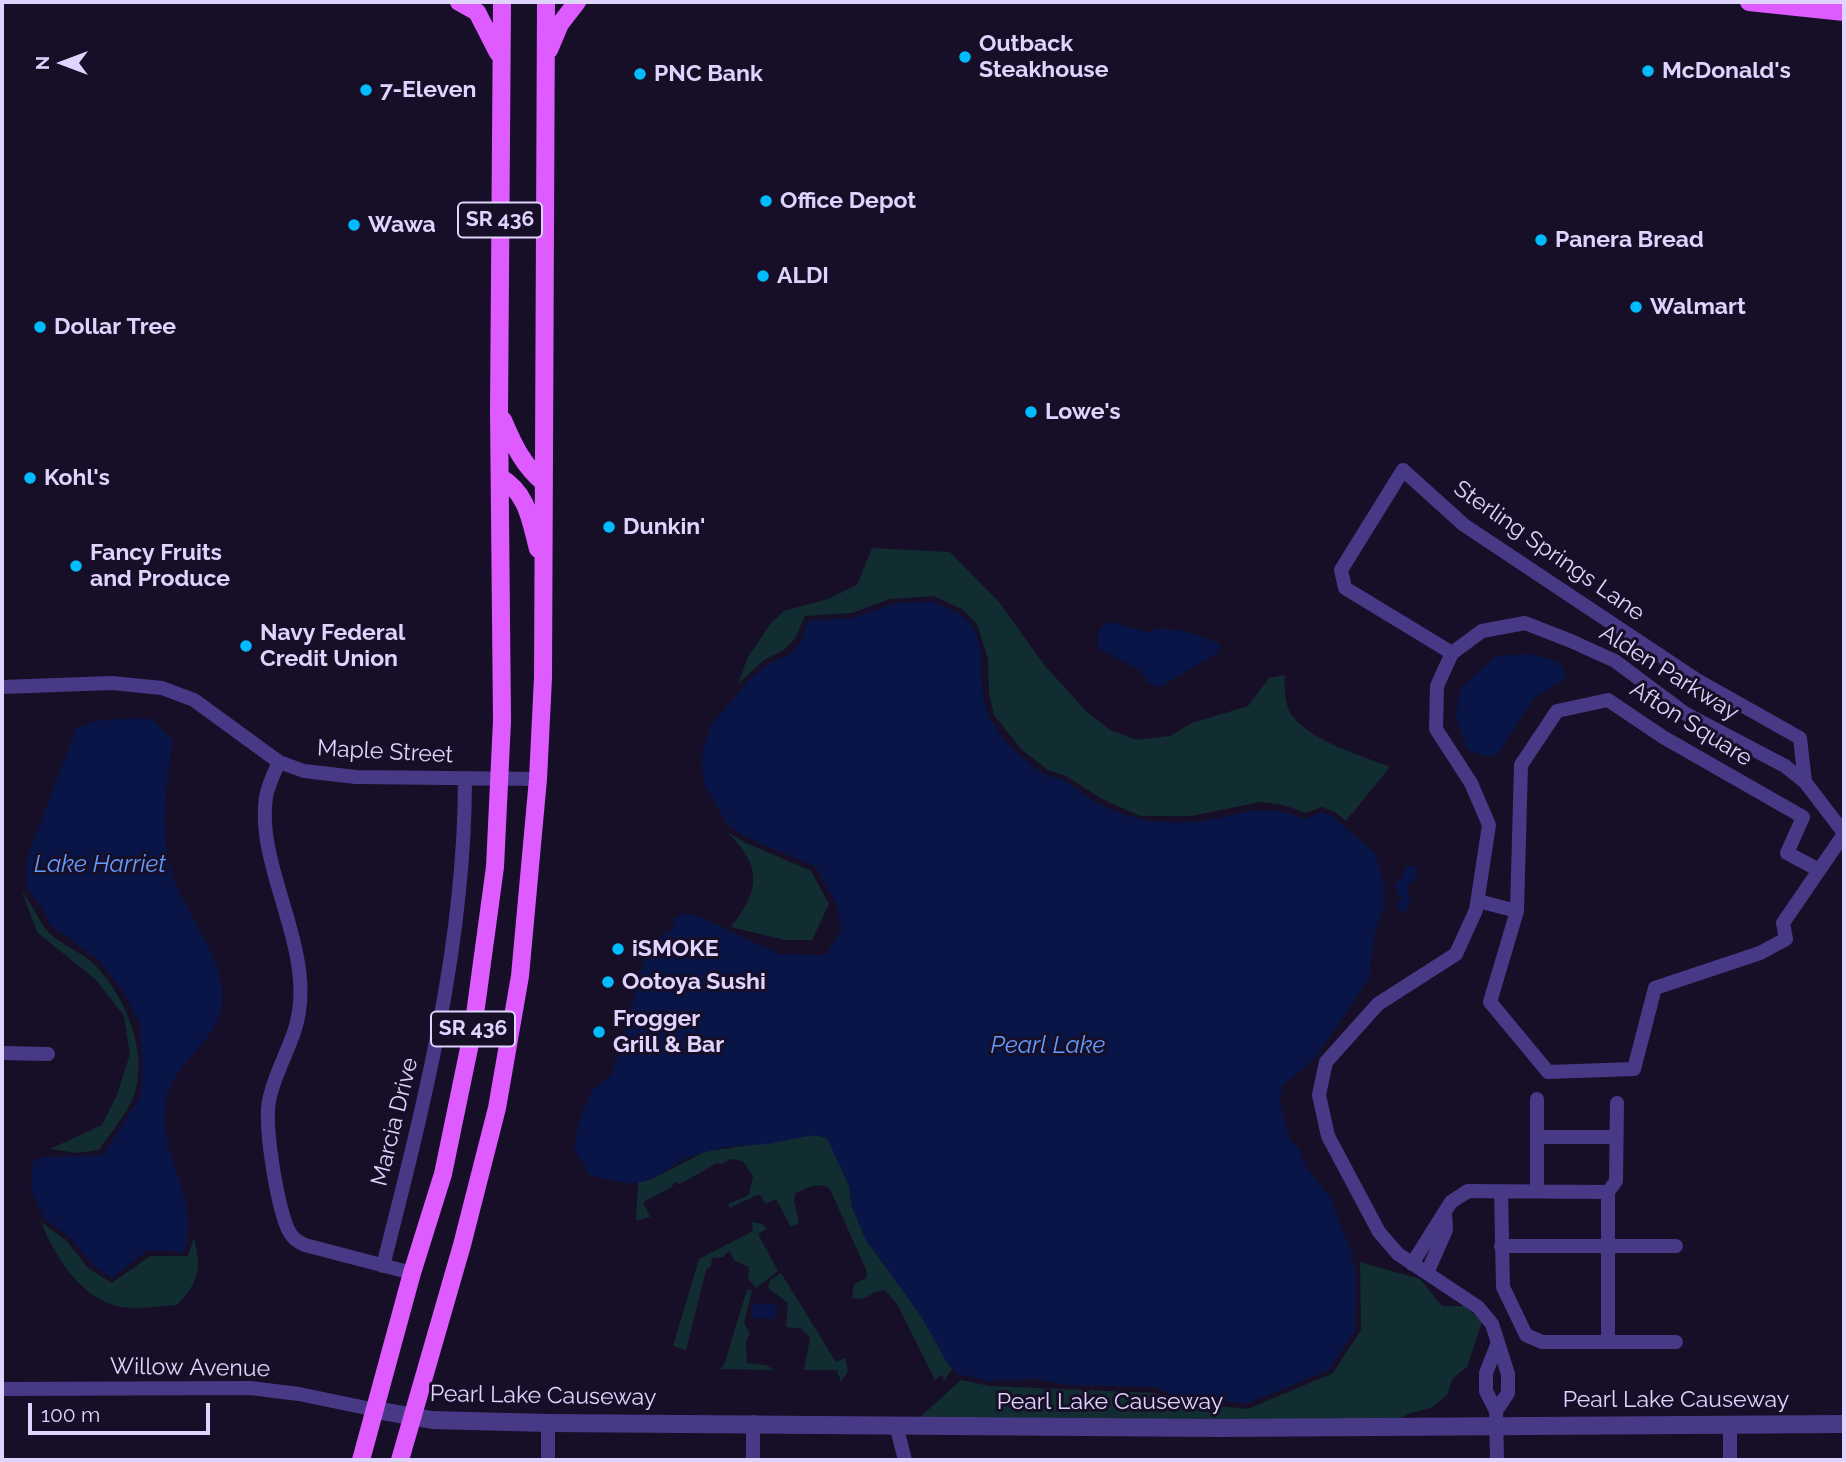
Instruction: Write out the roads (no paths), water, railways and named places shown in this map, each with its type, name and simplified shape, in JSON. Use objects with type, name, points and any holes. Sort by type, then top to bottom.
[{"type":"main road","points":[[459,2],[477,12],[501,62]]},
{"type":"main road","name":"SR 436","points":[[362,1460],[412,1273],[443,1174],[473,1029],[495,867],[500,778],[502,2]]},
{"type":"main road","name":"SR 436","points":[[400,1460],[463,1245],[497,1108],[520,976],[538,779],[544,569],[546,2]]},
{"type":"main road","points":[[546,57],[560,24],[578,2]]},
{"type":"main road","points":[[1749,2],[1844,12]]},
{"type":"main road","points":[[499,411],[518,455],[527,468],[544,483]]},
{"type":"main road","points":[[500,477],[517,487],[527,507],[544,569]]},
{"type":"street","name":"Sterling Springs Lane","points":[[1447,651],[1345,588],[1342,582],[1341,570],[1403,470],[1464,525],[1697,680],[1790,731]]},
{"type":"street","name":"Alden Parkway","points":[[1497,1418],[1508,1393],[1508,1374],[1492,1324],[1478,1307],[1398,1254],[1379,1232],[1328,1136],[1319,1094],[1326,1062],[1378,1004],[1456,954],[1477,905],[1489,825],[1471,783],[1436,729],[1437,686],[1447,651],[1482,631],[1525,623],[1615,662],[1685,714],[1783,765],[1805,782],[1844,833]]},
{"type":"street","name":"Maple Street","points":[[2,687],[112,683],[162,688],[194,700],[279,762],[304,771],[334,776],[538,779]]},
{"type":"street","name":"Afton Square","points":[[1819,870],[1787,853],[1803,817],[1663,737],[1608,700],[1557,712],[1521,765],[1516,916],[1490,1002],[1548,1072],[1634,1069],[1655,988],[1760,953],[1786,939],[1783,923],[1819,870],[1844,833]]},
{"type":"street","points":[[1783,765],[1792,741],[1790,731]]},
{"type":"street","points":[[1790,731],[1800,738],[1805,782]]},
{"type":"street","points":[[279,762],[266,794],[265,825],[301,989],[294,1032],[279,1064],[268,1105],[270,1142],[286,1226],[296,1241],[305,1245],[412,1273]]},
{"type":"street","name":"Marcia Drive","points":[[383,1266],[440,1031],[460,879],[465,778]]},
{"type":"street","points":[[1477,905],[1516,916]]},
{"type":"street","points":[[2,1053],[48,1054]]},
{"type":"street","points":[[1536,1191],[1537,1099]]},
{"type":"street","points":[[1608,1342],[1608,1192],[1616,1181],[1617,1103]]},
{"type":"street","points":[[1537,1138],[1616,1138]]},
{"type":"street","points":[[1412,1264],[1433,1227],[1459,1194],[1468,1191],[1608,1192]]},
{"type":"street","points":[[1501,1191],[1503,1287],[1526,1335],[1542,1342],[1676,1342]]},
{"type":"street","points":[[1427,1273],[1446,1230],[1446,1213]]},
{"type":"street","points":[[1501,1246],[1676,1246]]},
{"type":"street","points":[[1497,1345],[1486,1373],[1486,1391],[1497,1418],[1497,1460]]},
{"type":"street","name":"Willow Avenue","points":[[2,1390],[250,1388],[311,1396],[376,1410]]},
{"type":"street","name":"Pearl Lake Causeway","points":[[376,1410],[413,1418],[548,1423],[753,1422],[1204,1427],[1497,1418],[1730,1426],[1844,1424]]},
{"type":"street","points":[[753,1422],[753,1460]]},
{"type":"street","points":[[548,1423],[548,1460]]},
{"type":"street","points":[[896,1425],[905,1460]]},
{"type":"street","points":[[1730,1426],[1730,1460]]},
{"type":"water","name":"Pearl Lake","points":[[932,601],[959,614],[972,626],[979,642],[983,694],[990,718],[1013,749],[1042,773],[1067,782],[1109,809],[1154,821],[1190,822],[1260,810],[1288,813],[1305,819],[1322,812],[1331,815],[1375,853],[1383,880],[1384,907],[1375,931],[1369,977],[1315,1058],[1282,1086],[1280,1103],[1289,1139],[1299,1148],[1307,1168],[1330,1197],[1351,1251],[1356,1272],[1355,1330],[1329,1370],[1246,1404],[1202,1397],[1176,1397],[1156,1387],[1069,1385],[1034,1379],[990,1381],[958,1374],[946,1361],[921,1316],[866,1240],[852,1207],[849,1186],[827,1138],[813,1135],[767,1144],[723,1147],[688,1157],[650,1180],[630,1184],[589,1175],[574,1148],[578,1125],[592,1090],[612,1074],[647,950],[651,943],[672,929],[675,918],[682,914],[697,916],[779,954],[826,955],[841,929],[837,906],[816,867],[746,837],[727,824],[705,786],[702,767],[703,747],[712,724],[750,679],[768,664],[791,654],[801,641],[808,621],[853,618],[892,604]]},
{"type":"water","points":[[1110,622],[1150,633],[1157,628],[1185,631],[1221,644],[1217,653],[1160,687],[1149,684],[1139,670],[1098,648],[1098,632]]},
{"type":"water","points":[[1528,654],[1558,663],[1565,671],[1566,678],[1534,698],[1497,755],[1485,756],[1471,752],[1464,744],[1456,715],[1460,689],[1496,656]]},
{"type":"water","name":"Lake Harriet","points":[[152,719],[173,741],[165,823],[169,863],[175,883],[216,965],[222,988],[222,1005],[218,1020],[181,1070],[167,1098],[167,1137],[187,1212],[188,1231],[184,1252],[148,1250],[112,1278],[93,1265],[70,1237],[44,1218],[31,1191],[33,1160],[103,1155],[140,1097],[143,1075],[140,1024],[123,992],[100,961],[50,925],[43,909],[27,889],[27,858],[76,729],[96,721]]},
{"type":"water","points":[[1406,866],[1415,866],[1418,871],[1417,877],[1407,886],[1410,900],[1406,911],[1402,912],[1396,904],[1401,898],[1394,885],[1403,877]]},
{"type":"water","points":[[753,1303],[776,1305],[775,1319],[752,1318]]},
{"type":"place","name":"Outback Steakhouse","points":[[965,57]]},
{"type":"place","name":"McDonald's","points":[[1648,71]]},
{"type":"place","name":"PNC Bank","points":[[640,74]]},
{"type":"place","name":"7-Eleven","points":[[366,90]]},
{"type":"place","name":"Office Depot","points":[[766,201]]},
{"type":"place","name":"Wawa","points":[[354,225]]},
{"type":"place","name":"Panera Bread","points":[[1541,240]]},
{"type":"place","name":"ALDI","points":[[763,276]]},
{"type":"place","name":"Walmart","points":[[1636,307]]},
{"type":"place","name":"Dollar Tree","points":[[40,327]]},
{"type":"place","name":"Lowe's","points":[[1031,412]]},
{"type":"place","name":"Kohl's","points":[[30,478]]},
{"type":"place","name":"Dunkin'","points":[[609,527]]},
{"type":"place","name":"Fancy Fruits and Produce","points":[[76,566]]},
{"type":"place","name":"Navy Federal Credit Union","points":[[246,646]]},
{"type":"place","name":"iSMOKE","points":[[618,949]]},
{"type":"place","name":"Ootoya Sushi","points":[[608,982]]},
{"type":"place","name":"Frogger Grill & Bar","points":[[599,1032]]}]
